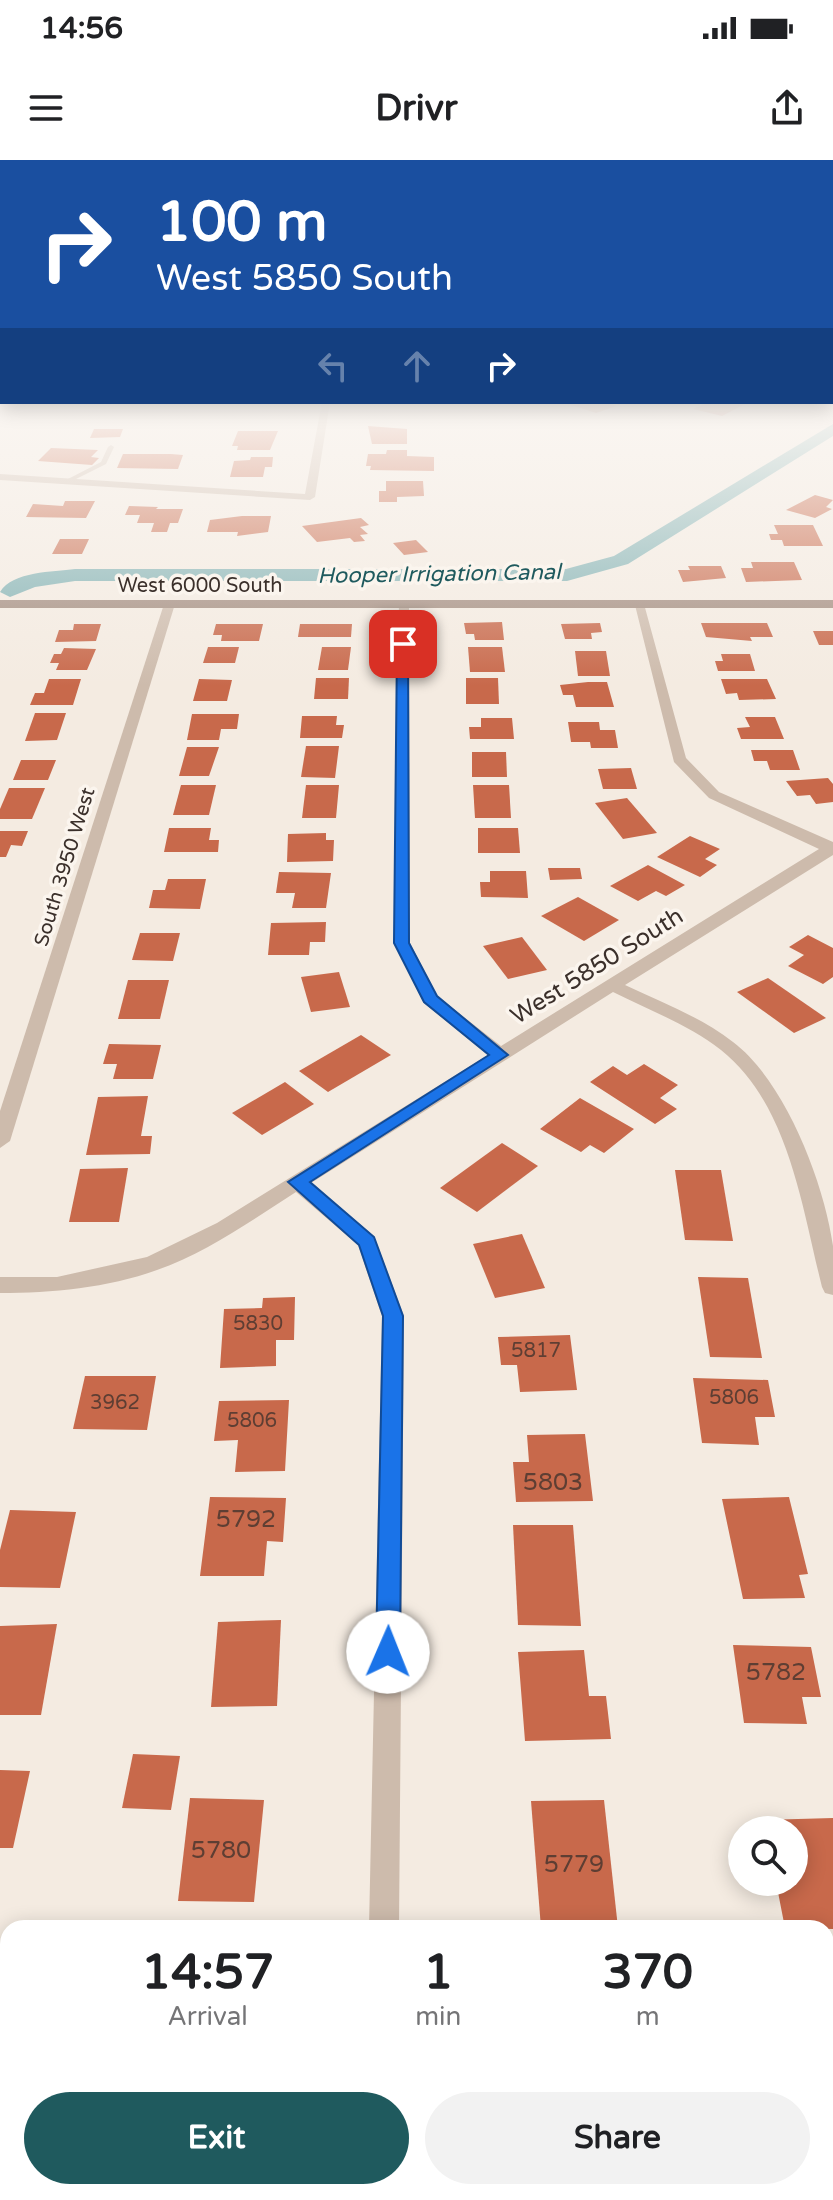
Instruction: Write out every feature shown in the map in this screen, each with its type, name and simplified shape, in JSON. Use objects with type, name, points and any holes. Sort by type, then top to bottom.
[{"type":"street","name":"West 6000 South","points":[[0,604],[833,604]]},
{"type":"street","name":"South 3950 West","points":[[0,1141],[169,604]]},
{"type":"street","points":[[403,604],[402,943],[430,999],[500,1055]]},
{"type":"street","points":[[638,604],[679,759],[714,795],[832,849]]},
{"type":"street","name":"West 5850 South","points":[[0,1285],[57,1285],[152,1264],[224,1228],[832,849]]},
{"type":"street","points":[[612,985],[729,1046],[767,1087],[792,1142],[833,1287]]},
{"type":"street","points":[[297,1182],[367,1241],[393,1316],[384,1920]]},
{"type":"building","points":[[379,496],[419,496],[397,497],[397,502],[379,502]]},
{"type":"building","points":[[813,496],[833,500],[826,507],[832,509],[815,518],[786,510]]},
{"type":"building","points":[[65,501],[95,501],[86,518],[26,517],[33,504],[63,506]]},
{"type":"building","points":[[129,506],[183,509],[178,523],[170,523],[167,532],[151,532],[154,523],[137,523],[140,515],[125,515]]},
{"type":"building","points":[[271,516],[268,532],[237,536],[238,532],[207,532],[210,520]]},
{"type":"building","points":[[361,518],[369,525],[360,527],[368,534],[360,535],[365,541],[354,542],[350,538],[317,542],[302,526]]},
{"type":"building","points":[[774,525],[813,525],[823,546],[784,546],[782,540],[771,540],[769,534],[778,534]]},
{"type":"building","points":[[60,539],[89,539],[82,554],[52,554]]},
{"type":"building","points":[[416,540],[428,552],[404,555],[393,543]]},
{"type":"building","points":[[751,562],[794,562],[802,580],[746,582],[741,568],[753,568]]},
{"type":"building","points":[[688,566],[721,566],[726,578],[683,582],[678,570],[690,570]]},
{"type":"building","points":[[502,622],[504,640],[475,640],[474,634],[466,634],[464,623]]},
{"type":"building","points":[[600,623],[602,632],[591,633],[592,639],[565,639],[561,624]]},
{"type":"building","points":[[701,623],[767,623],[773,637],[750,637],[752,641],[706,637]]},
{"type":"building","points":[[74,624],[101,624],[96,641],[55,642],[59,630],[73,630]]},
{"type":"building","points":[[216,624],[263,624],[259,641],[221,641],[222,635],[213,635]]},
{"type":"building","points":[[300,624],[352,624],[351,637],[298,637]]},
{"type":"building","points":[[813,631],[833,631],[833,645],[819,645]]},
{"type":"building","points":[[208,647],[239,647],[235,663],[203,663]]},
{"type":"building","points":[[322,647],[351,647],[348,670],[318,670]]},
{"type":"building","points":[[468,647],[502,647],[505,672],[470,672]]},
{"type":"building","points":[[64,648],[96,649],[87,670],[56,670],[59,663],[50,663],[54,654],[61,654]]},
{"type":"building","points":[[575,651],[606,651],[610,676],[578,676]]},
{"type":"building","points":[[721,654],[750,654],[755,671],[718,671],[715,661],[723,661]]},
{"type":"building","points":[[316,678],[349,678],[348,699],[314,699]]},
{"type":"building","points":[[466,678],[498,678],[499,704],[466,704]]},
{"type":"building","points":[[49,679],[81,679],[73,705],[30,705],[35,693],[44,693]]},
{"type":"building","points":[[199,679],[232,680],[227,701],[193,701]]},
{"type":"building","points":[[721,679],[767,679],[776,699],[739,700],[737,693],[726,694]]},
{"type":"building","points":[[607,682],[614,707],[576,707],[573,695],[563,695],[560,685]]},
{"type":"building","points":[[35,713],[66,713],[57,740],[25,741]]},
{"type":"building","points":[[192,714],[239,714],[237,729],[221,729],[219,740],[187,740]]},
{"type":"building","points":[[302,716],[337,716],[336,725],[344,725],[342,738],[300,738]]},
{"type":"building","points":[[745,717],[775,717],[784,739],[741,739],[737,728],[750,727]]},
{"type":"building","points":[[481,718],[512,718],[514,739],[470,739],[469,727],[481,727]]},
{"type":"building","points":[[568,722],[599,722],[600,730],[615,730],[618,748],[591,748],[590,742],[571,742]]},
{"type":"building","points":[[306,746],[339,746],[335,778],[301,777]]},
{"type":"building","points":[[187,747],[219,747],[209,776],[179,776]]},
{"type":"building","points":[[751,750],[793,750],[800,770],[770,770],[767,761],[754,761]]},
{"type":"building","points":[[472,752],[506,752],[507,777],[472,777]]},
{"type":"building","points":[[21,760],[56,760],[48,780],[13,780]]},
{"type":"building","points":[[631,768],[637,789],[603,789],[598,769]]},
{"type":"building","points":[[828,778],[833,784],[833,802],[816,804],[810,795],[797,796],[786,781]]},
{"type":"building","points":[[181,785],[216,785],[209,815],[173,815]]},
{"type":"building","points":[[306,785],[339,785],[336,818],[302,818]]},
{"type":"building","points":[[473,785],[509,785],[511,818],[475,818]]},
{"type":"building","points":[[9,788],[45,788],[32,819],[0,819],[0,809]]},
{"type":"building","points":[[627,798],[657,833],[623,839],[595,803]]},
{"type":"building","points":[[169,828],[211,828],[209,840],[219,840],[218,852],[164,852]]},
{"type":"building","points":[[478,828],[518,828],[520,853],[478,853]]},
{"type":"building","points":[[0,831],[28,831],[22,846],[11,845],[6,857],[0,857]]},
{"type":"building","points":[[326,833],[326,840],[334,840],[333,861],[287,862],[288,834]]},
{"type":"building","points":[[690,836],[720,849],[705,859],[717,865],[700,877],[657,857]]},
{"type":"building","points":[[648,865],[685,885],[666,896],[656,891],[638,901],[610,886]]},
{"type":"building","points":[[548,868],[580,868],[582,879],[550,880]]},
{"type":"building","points":[[490,871],[526,871],[528,898],[481,897],[480,882],[490,882]]},
{"type":"building","points":[[279,872],[331,873],[326,908],[292,908],[295,893],[276,893]]},
{"type":"building","points":[[168,879],[206,879],[200,909],[149,908],[153,890],[165,890]]},
{"type":"building","points":[[578,897],[619,920],[584,941],[541,916]]},
{"type":"building","points":[[326,922],[325,942],[310,942],[309,955],[268,955],[271,923]]},
{"type":"building","points":[[140,933],[180,933],[173,961],[132,960]]},
{"type":"building","points":[[808,935],[833,948],[833,977],[823,984],[788,966],[804,955],[789,947]]},
{"type":"building","points":[[522,937],[547,970],[508,979],[483,946]]},
{"type":"building","points":[[339,972],[350,1007],[311,1012],[301,977]]},
{"type":"building","points":[[768,978],[826,1018],[794,1033],[737,992]]},
{"type":"building","points":[[128,980],[169,980],[160,1019],[118,1019]]},
{"type":"building","points":[[361,1035],[391,1055],[328,1092],[299,1071]]},
{"type":"building","points":[[109,1044],[161,1045],[153,1079],[113,1079],[117,1064],[103,1064]]},
{"type":"building","points":[[644,1064],[678,1085],[660,1098],[677,1109],[655,1124],[590,1082],[613,1066],[627,1075]]},
{"type":"building","points":[[285,1082],[314,1104],[262,1135],[232,1113]]},
{"type":"building","points":[[148,1096],[141,1136],[152,1136],[150,1154],[86,1155],[98,1097]]},
{"type":"building","points":[[580,1098],[634,1129],[604,1153],[590,1145],[581,1152],[540,1129]]},
{"type":"building","points":[[502,1143],[538,1166],[477,1212],[440,1188]]},
{"type":"building","points":[[128,1168],[119,1222],[69,1222],[80,1169]]},
{"type":"building","points":[[675,1170],[721,1170],[733,1241],[685,1240]]},
{"type":"building","points":[[522,1234],[545,1288],[495,1298],[473,1244]]},
{"type":"building","points":[[698,1277],[748,1278],[762,1358],[710,1357]]},
{"type":"building","points":[[295,1297],[294,1340],[276,1340],[276,1366],[220,1368],[224,1309],[262,1308],[263,1298]]},
{"type":"building","points":[[570,1335],[577,1390],[520,1392],[517,1365],[501,1365],[498,1337]]},
{"type":"building","points":[[85,1376],[156,1376],[147,1430],[73,1429]]},
{"type":"building","points":[[693,1378],[768,1380],[775,1417],[755,1417],[759,1445],[702,1443]]},
{"type":"building","points":[[289,1400],[285,1471],[235,1472],[238,1440],[214,1441],[219,1401]]},
{"type":"building","points":[[585,1434],[593,1501],[516,1502],[513,1462],[529,1462],[527,1435]]},
{"type":"building","points":[[210,1497],[286,1498],[283,1542],[267,1541],[264,1576],[200,1576]]},
{"type":"building","points":[[789,1497],[808,1574],[799,1575],[805,1598],[743,1599],[722,1499]]},
{"type":"building","points":[[10,1510],[76,1512],[60,1588],[0,1587],[0,1550]]},
{"type":"building","points":[[513,1525],[573,1525],[581,1626],[518,1625]]},
{"type":"building","points":[[281,1620],[277,1706],[211,1707],[218,1622]]},
{"type":"building","points":[[57,1624],[41,1715],[0,1715],[0,1626]]},
{"type":"building","points":[[733,1645],[811,1647],[821,1697],[802,1697],[807,1724],[744,1723]]},
{"type":"building","points":[[584,1650],[589,1696],[606,1696],[611,1739],[525,1741],[518,1652]]},
{"type":"building","points":[[133,1754],[180,1756],[171,1810],[122,1808]]},
{"type":"building","points":[[0,1770],[30,1771],[13,1848],[0,1848]]},
{"type":"building","points":[[190,1798],[264,1800],[254,1902],[178,1901]]},
{"type":"building","points":[[604,1800],[617,1920],[540,1920],[531,1801]]},
{"type":"building","points":[[833,1818],[833,1920],[783,1920],[779,1896],[808,1896],[808,1819]]},
{"type":"waterway","name":"Hooper Irrigation Canal","points":[[10,591],[30,581],[75,575],[567,575],[621,560],[724,496]]},
{"type":"route","points":[[388,1652],[393,1316],[367,1241],[297,1182],[500,1055],[430,999],[402,943],[403,644]]}]
